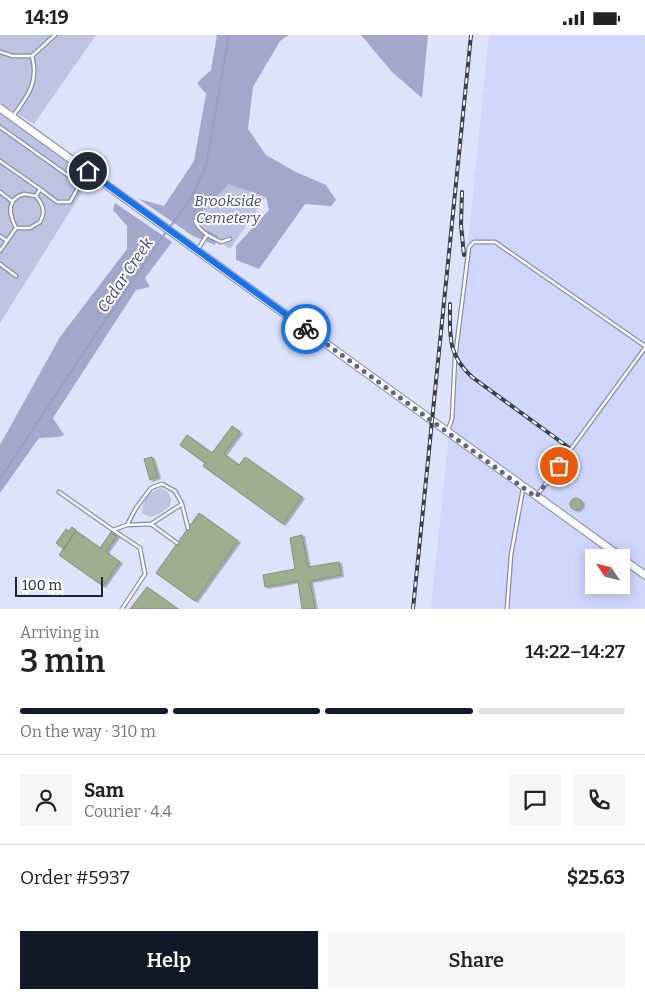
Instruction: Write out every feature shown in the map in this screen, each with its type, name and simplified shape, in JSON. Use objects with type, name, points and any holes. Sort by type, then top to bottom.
[{"type":"main road","points":[[0,108],[160,222],[608,549]]},
{"type":"main road","points":[[630,564],[645,575]]},
{"type":"lane","points":[[0,52],[13,56],[32,56],[55,35]]},
{"type":"lane","points":[[12,117],[34,84],[35,66],[32,56]]},
{"type":"lane","points":[[0,127],[80,184]]},
{"type":"lane","points":[[0,161],[57,202],[70,202],[88,171]]},
{"type":"lane","points":[[36,195],[40,189]]},
{"type":"lane","points":[[0,192],[12,201]]},
{"type":"lane","points":[[16,228],[9,214],[12,201],[24,194],[36,195]]},
{"type":"lane","points":[[16,228],[30,228],[42,219],[44,210],[36,195]]},
{"type":"lane","points":[[195,221],[197,227],[208,235],[222,242],[230,239]]},
{"type":"lane","points":[[0,251],[16,228]]},
{"type":"lane","points":[[197,250],[208,235]]},
{"type":"lane","points":[[0,236],[6,241]]},
{"type":"lane","points":[[447,432],[452,419],[455,358],[469,247],[474,242],[495,242],[645,347],[536,497]]},
{"type":"lane","points":[[0,264],[16,276]]},
{"type":"lane","points":[[127,525],[136,508],[151,488],[162,484],[175,491],[182,504],[188,528]]},
{"type":"lane","points":[[506,609],[511,555],[523,487]]},
{"type":"lane","points":[[60,492],[140,548],[145,574],[122,609]]},
{"type":"lane","points":[[113,530],[127,525],[150,524],[182,504]]},
{"type":"lane","points":[[150,524],[177,543]]},
{"type":"shaded area","points":[[217,35],[289,35],[280,41],[253,87],[248,129],[266,155],[296,172],[326,185],[336,200],[331,206],[305,204],[259,269],[236,260],[236,246],[269,210],[266,197],[229,184],[191,222],[218,236],[215,245],[193,236],[139,199],[164,206],[194,161],[206,94],[197,83],[211,70]]},
{"type":"shaded area","points":[[361,35],[428,35],[422,98],[392,72]]},
{"type":"shaded area","points":[[489,35],[645,35],[645,609],[431,609]]},
{"type":"shaded area","points":[[115,203],[172,242],[145,278],[150,287],[136,290],[53,418],[64,435],[39,438],[0,493],[0,445],[60,337],[127,249],[127,226],[113,210]]},
{"type":"green space","points":[[0,35],[96,35],[34,124],[0,103]]},
{"type":"green space","points":[[0,108],[53,145],[89,181],[0,323]]},
{"type":"green space","name":"Brookside Cemetery","points":[[227,170],[266,197],[230,249],[191,222]]},
{"type":"green space","points":[[160,488],[168,492],[171,500],[170,506],[153,516],[142,513],[143,505],[147,498]]},
{"type":"building","points":[[232,426],[240,432],[224,454],[239,465],[245,457],[302,497],[283,524],[203,466],[205,463],[180,445],[187,435],[212,453]]},
{"type":"building","points":[[152,457],[158,477],[150,480],[144,459]]},
{"type":"building","points":[[576,498],[582,504],[576,510],[570,504]]},
{"type":"building","points":[[199,513],[238,541],[195,601],[156,573]]},
{"type":"building","points":[[72,527],[76,531],[64,549],[56,543],[66,529],[69,531]]},
{"type":"building","points":[[76,531],[100,548],[111,532],[117,536],[106,552],[120,562],[103,586],[59,555]]},
{"type":"building","points":[[302,535],[308,567],[339,562],[341,575],[310,581],[315,609],[302,609],[298,581],[265,587],[263,575],[295,569],[290,538]]},
{"type":"building","points":[[147,587],[178,609],[130,609]]},
{"type":"waterway","name":"Cedar Creek","points":[[169,228],[190,200],[206,166],[229,35]]},
{"type":"waterway","name":"Cedar Creek","points":[[0,479],[166,232]]},
{"type":"railway","points":[[413,609],[471,35]]},
{"type":"railway","points":[[462,192],[461,225],[464,255]]},
{"type":"railway","points":[[450,304],[450,335],[454,352],[464,369],[472,377],[568,447]]},
{"type":"way so far","points":[[306,329],[536,497],[559,466]]},
{"type":"route","points":[[88,171],[306,329]]}]
